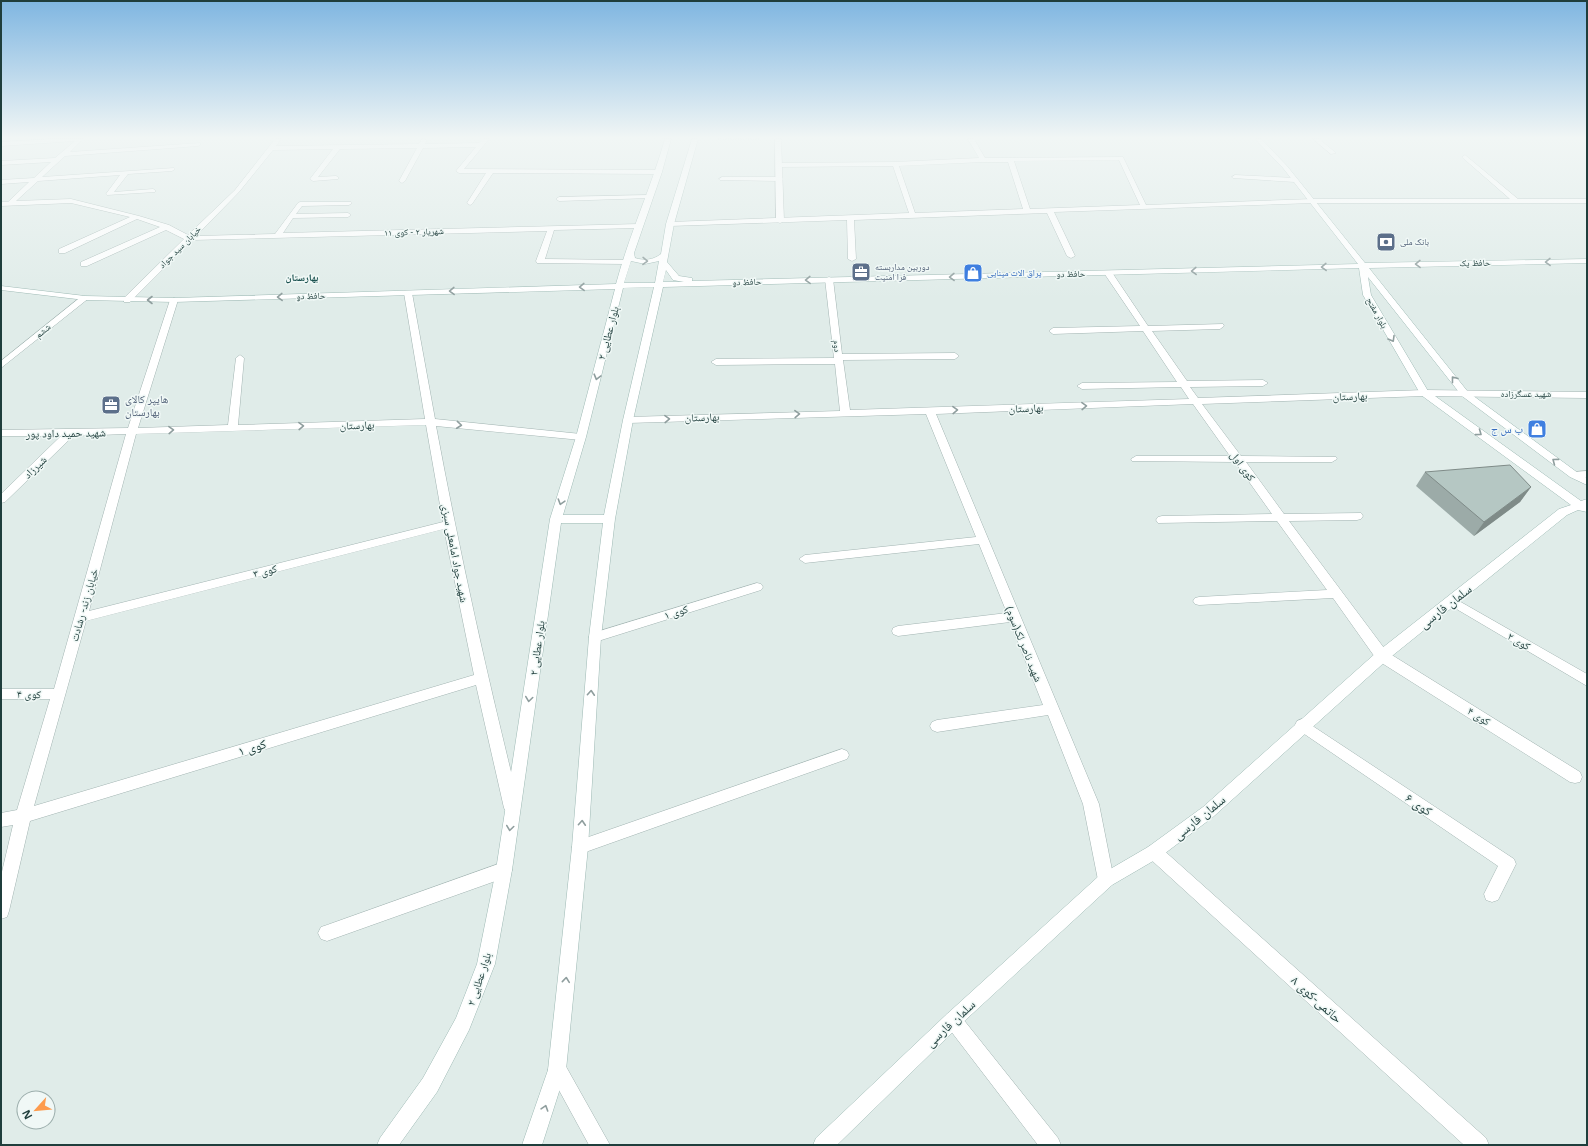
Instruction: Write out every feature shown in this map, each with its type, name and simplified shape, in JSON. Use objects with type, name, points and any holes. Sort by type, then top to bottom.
[{"type":"street","points":[[10,203],[21,192]]},
{"type":"street","points":[[110,192],[109,194],[131,192]]},
{"type":"street","name":"خیابان سید جواد","points":[[127,300],[235,192]]},
{"type":"street","points":[[470,203],[477,192]]},
{"type":"street","name":"بلوار عطایی ۲","points":[[387,1145],[430,1085],[463,1024],[486,964],[504,870],[556,519],[581,437],[628,258],[651,192]]},
{"type":"street","points":[[532,1145],[557,1070],[580,847],[595,637],[609,519],[628,420],[659,285],[670,224],[679,192]]},
{"type":"street","points":[[780,192],[780,220]]},
{"type":"street","points":[[905,192],[913,216]]},
{"type":"street","points":[[1021,192],[1027,212]]},
{"type":"street","points":[[1137,192],[1144,208]]},
{"type":"street","points":[[1306,192],[1363,265]]},
{"type":"street","points":[[1506,192],[1516,201]]},
{"type":"street","points":[[559,198],[649,198]]},
{"type":"street","points":[[1,204],[71,201],[137,217],[166,227],[188,238]]},
{"type":"street","points":[[670,224],[1313,201],[1587,201]]},
{"type":"street","points":[[277,236],[300,204],[349,203]]},
{"type":"street","points":[[1050,211],[1071,256]]},
{"type":"street","points":[[291,216],[348,215]]},
{"type":"street","points":[[62,251],[137,217]]},
{"type":"street","points":[[850,218],[852,260]]},
{"type":"street","name":"شهریار ۲ - کوی ۱۱","points":[[188,238],[639,226]]},
{"type":"street","points":[[84,264],[166,227]]},
{"type":"street","points":[[551,229],[540,261],[628,258],[640,261],[655,261],[663,258]]},
{"type":"street","points":[[663,258],[676,278],[705,284]]},
{"type":"street","name":"حافظ یک","points":[[1363,265],[1587,262]]},
{"type":"street","name":"حافظ دو","points":[[1,288],[85,298],[174,300],[621,285],[705,284],[829,279],[1108,273],[1363,265]]},
{"type":"street","name":"بلوار مفتح","points":[[1363,265],[1367,295],[1424,393],[1584,506]]},
{"type":"street","name":"بلوار مفتح","points":[[1363,265],[1465,394],[1574,475],[1587,482]]},
{"type":"street","name":"کوی اول","points":[[1108,273],[1196,402],[1335,594],[1382,656]]},
{"type":"street","name":"دوم","points":[[829,279],[845,413]]},
{"type":"street","name":"شهید جواد امامعلی سبزی","points":[[408,293],[449,524],[481,678],[512,811]]},
{"type":"street","name":"ششم","points":[[1,365],[85,298]]},
{"type":"street","name":"خیابان زند- رشادت","points":[[1,911],[23,816],[57,694],[81,618],[132,431],[174,300]]},
{"type":"street","points":[[1053,331],[1220,326]]},
{"type":"street","points":[[716,362],[955,356]]},
{"type":"street","points":[[233,428],[240,358]]},
{"type":"street","points":[[1082,386],[1263,383]]},
{"type":"street","name":"بهارستان","points":[[628,420],[1196,402],[1424,393],[1465,394]]},
{"type":"street","name":"شهید عسگرزاده","points":[[1465,394],[1587,395]]},
{"type":"street","name":"شهید ناصر لک(سوم)","points":[[930,411],[1013,617],[1091,804],[1106,880]]},
{"type":"street","name":"بهارستان","points":[[132,431],[431,422],[581,437]]},
{"type":"street","name":"شهید حمید داود پور","points":[[1,433],[132,431]]},
{"type":"street","name":"شیرزاد","points":[[1,500],[70,433]]},
{"type":"street","points":[[1136,459],[1332,459]]},
{"type":"street","points":[[1574,475],[1587,474]]},
{"type":"street","name":"سلمان فارسی","points":[[823,1145],[953,1020],[1106,880],[1154,852],[1208,812],[1302,725],[1382,656],[1563,512],[1584,506]]},
{"type":"street","points":[[1162,520],[1357,516]]},
{"type":"street","points":[[556,519],[609,519]]},
{"type":"street","name":"کوی ۳","points":[[81,618],[449,524]]},
{"type":"street","points":[[805,559],[982,540]]},
{"type":"street","name":"کوی ۱","points":[[595,637],[757,587]]},
{"type":"street","points":[[1199,601],[1335,594]]},
{"type":"street","name":"کوی ۲","points":[[1452,601],[1587,681]]},
{"type":"street","points":[[898,631],[1013,617]]},
{"type":"street","name":"کوی ۴","points":[[1382,656],[1576,777]]},
{"type":"street","name":"کوی ۱","points":[[23,816],[481,678]]},
{"type":"street","name":"کوی ۴","points":[[1,694],[57,694]]},
{"type":"street","points":[[937,726],[1051,709]]},
{"type":"street","name":"کوی ۶","points":[[1302,725],[1508,864],[1492,894]]},
{"type":"street","points":[[580,847],[842,755]]},
{"type":"street","points":[[1,820],[23,816]]},
{"type":"street","name":"حاتمی-کوی ۸","points":[[1154,852],[1479,1145]]},
{"type":"street","points":[[327,933],[504,870]]},
{"type":"street","points":[[953,1020],[1051,1145]]},
{"type":"street","points":[[557,1070],[600,1145]]},
{"type":"building","points":[[1510,465],[1531,487],[1484,522],[1425,472]]},
{"type":"place","name":"بانک ملی","points":[[1386,242]]},
{"type":"place","name":"دوربین مداربسته فرا امنیت","points":[[861,272]]},
{"type":"place","name":"یراق الات مینایی","points":[[973,273]]},
{"type":"place","name":"هایپر کالای بهارستان","points":[[111,405]]},
{"type":"place","name":"ب س ج","points":[[1537,429]]},
{"type":"district","name":"بهارستان","points":[[302,277]]}]
